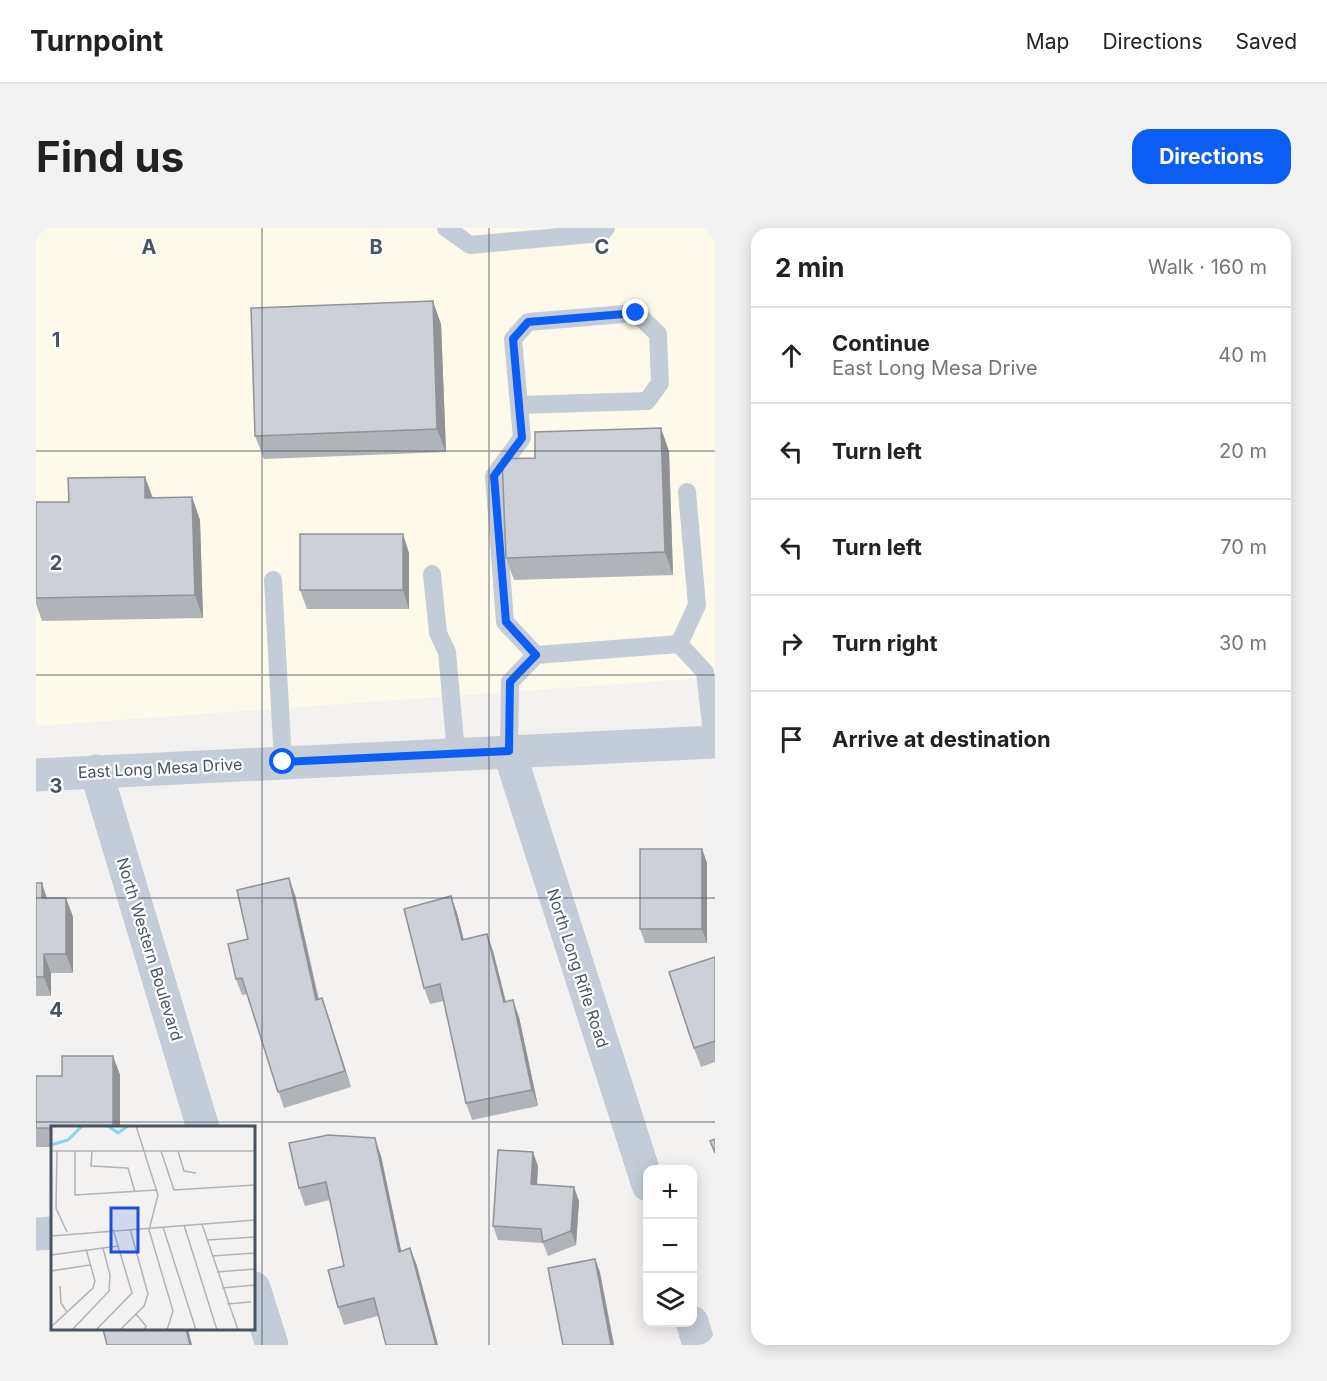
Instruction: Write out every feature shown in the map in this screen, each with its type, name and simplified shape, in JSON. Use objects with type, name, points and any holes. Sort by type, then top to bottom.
[{"type":"street","name":"East Long Mesa Drive","points":[[36,775],[714,742]]},
{"type":"street","name":"North Long Rifle Road","points":[[509,751],[643,1169]]},
{"type":"street","name":"North Western Boulevard","points":[[96,771],[202,1126]]},
{"type":"street","points":[[36,1234],[51,1233]]},
{"type":"street","points":[[255,1291],[272,1345]]},
{"type":"street","points":[[693,1327],[699,1345]]},
{"type":"lane","points":[[446,228],[470,245],[602,233],[606,228]]},
{"type":"lane","points":[[519,405],[647,401],[660,383],[658,334],[636,313],[528,322],[513,339],[519,405],[522,438],[494,476],[506,622],[536,655]]},
{"type":"lane","points":[[679,644],[697,604],[687,492]]},
{"type":"lane","points":[[432,574],[438,633],[447,652],[456,753]]},
{"type":"lane","points":[[273,580],[283,762]]},
{"type":"lane","points":[[509,751],[510,682],[536,655],[679,644]]},
{"type":"lane","points":[[679,644],[705,672],[714,742]]},
{"type":"shaded area","points":[[36,228],[715,228],[715,677],[36,726]]},
{"type":"building","points":[[433,301],[437,429],[255,436],[251,308]]},
{"type":"building","points":[[661,428],[665,552],[506,558],[502,459],[535,458],[535,432]]},
{"type":"building","points":[[145,477],[145,498],[192,497],[195,595],[36,598],[36,502],[69,502],[68,478]]},
{"type":"building","points":[[300,534],[403,534],[403,590],[300,590]]},
{"type":"building","points":[[640,849],[702,849],[702,929],[640,929]]},
{"type":"building","points":[[289,878],[316,1000],[322,998],[345,1071],[278,1092],[242,978],[236,979],[228,944],[248,939],[237,890]]},
{"type":"building","points":[[36,883],[42,883],[42,898],[66,898],[66,954],[44,954],[44,977],[36,977]]},
{"type":"building","points":[[451,896],[462,940],[487,934],[504,1002],[513,1000],[532,1090],[466,1103],[440,984],[424,988],[404,909]]},
{"type":"building","points":[[715,957],[715,1041],[694,1048],[669,972]]},
{"type":"building","points":[[62,1056],[113,1056],[113,1126],[36,1128],[36,1076],[62,1076]]},
{"type":"building","points":[[328,1135],[375,1138],[399,1252],[410,1248],[436,1345],[386,1345],[374,1298],[338,1307],[328,1270],[344,1266],[326,1182],[299,1188],[289,1143]]},
{"type":"building","points":[[715,1139],[715,1153],[710,1141]]},
{"type":"building","points":[[498,1150],[533,1152],[531,1184],[574,1187],[571,1231],[543,1242],[541,1229],[493,1226]]},
{"type":"building","points":[[595,1259],[611,1345],[563,1345],[548,1268]]},
{"type":"building","points":[[103,1330],[186,1330],[190,1345],[107,1345]]},
{"type":"route","points":[[283,762],[509,751],[510,682],[536,655],[506,622],[494,476],[522,438],[513,339],[528,322],[636,313]]}]
